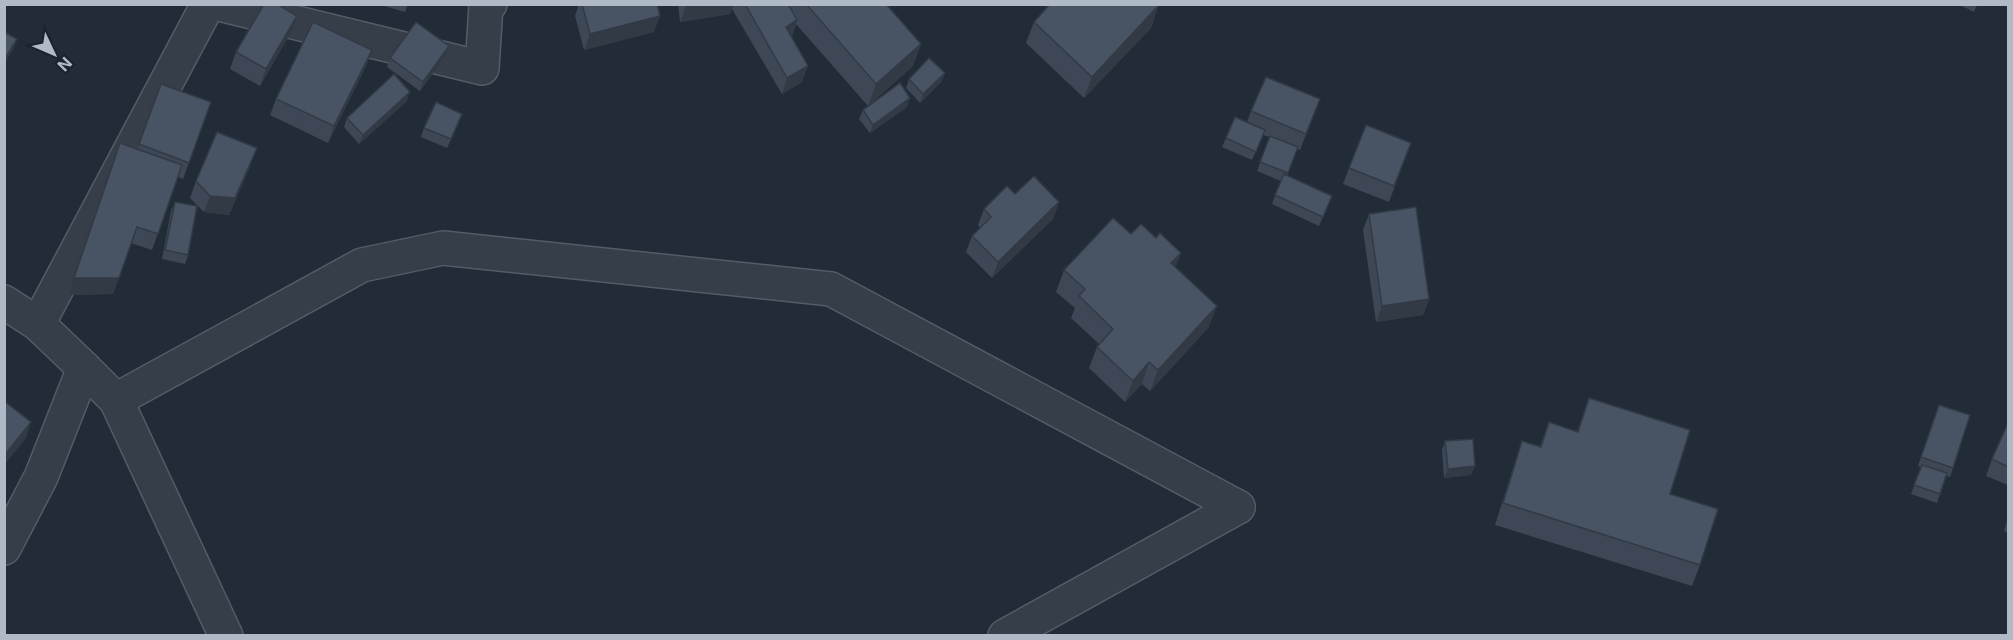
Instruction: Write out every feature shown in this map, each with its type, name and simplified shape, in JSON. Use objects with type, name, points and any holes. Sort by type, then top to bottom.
[{"type":"street","points":[[38,324],[208,4]]},
{"type":"street","points":[[219,4],[482,68],[486,5],[490,4]]},
{"type":"street","points":[[116,400],[362,265],[443,248],[831,289],[1238,507],[1005,636]]},
{"type":"street","points":[[4,302],[38,324],[116,400],[226,636]]},
{"type":"street","points":[[4,548],[41,477],[84,368]]},
{"type":"building","points":[[264,4],[277,4],[297,16],[266,69],[236,52]]},
{"type":"building","points":[[582,4],[657,4],[660,16],[590,34]]},
{"type":"building","points":[[745,4],[788,4],[797,20],[786,27],[808,66],[787,78]]},
{"type":"building","points":[[806,4],[886,4],[921,44],[876,84]]},
{"type":"building","points":[[1050,4],[1157,4],[1158,6],[1092,77],[1034,22]]},
{"type":"building","points":[[313,22],[372,50],[334,126],[276,99]]},
{"type":"building","points":[[416,22],[449,46],[423,82],[390,58]]},
{"type":"building","points":[[4,32],[17,39],[4,60]]},
{"type":"building","points":[[929,58],[945,73],[923,94],[909,79]]},
{"type":"building","points":[[394,74],[410,92],[363,135],[347,118]]},
{"type":"building","points":[[1266,77],[1320,99],[1306,134],[1251,111]]},
{"type":"building","points":[[900,83],[910,98],[873,125],[863,110]]},
{"type":"building","points":[[161,84],[211,102],[189,163],[139,144]]},
{"type":"building","points":[[436,102],[462,114],[451,139],[424,128]]},
{"type":"building","points":[[1235,117],[1265,130],[1256,152],[1226,138]]},
{"type":"building","points":[[1366,125],[1411,143],[1394,186],[1349,168]]},
{"type":"building","points":[[217,132],[257,148],[235,198],[210,196],[196,181]]},
{"type":"building","points":[[1270,136],[1298,147],[1288,173],[1260,162]]},
{"type":"building","points":[[120,143],[182,165],[158,234],[137,227],[119,278],[74,278]]},
{"type":"building","points":[[1284,174],[1332,196],[1323,217],[1275,195]]},
{"type":"building","points":[[1034,176],[1059,202],[998,262],[972,236],[991,217],[984,209],[1007,186],[1015,194]]},
{"type":"building","points":[[175,202],[197,206],[188,255],[165,250]]},
{"type":"building","points":[[1416,207],[1429,299],[1382,306],[1369,214]]},
{"type":"building","points":[[1113,218],[1131,234],[1141,224],[1156,238],[1160,233],[1181,253],[1171,263],[1217,306],[1158,370],[1149,362],[1133,381],[1097,347],[1113,329],[1079,296],[1085,289],[1064,270]]},
{"type":"building","points":[[1589,398],[1690,430],[1670,494],[1718,509],[1700,565],[1503,503],[1522,441],[1541,447],[1549,422],[1578,432]]},
{"type":"building","points":[[4,401],[31,422],[4,456]]},
{"type":"building","points":[[1939,405],[1970,415],[1953,468],[1921,457]]},
{"type":"building","points":[[2008,423],[2008,467],[1992,459]]},
{"type":"building","points":[[1473,439],[1475,466],[1448,469],[1445,441]]},
{"type":"building","points":[[1922,465],[1947,473],[1940,494],[1914,485]]}]
